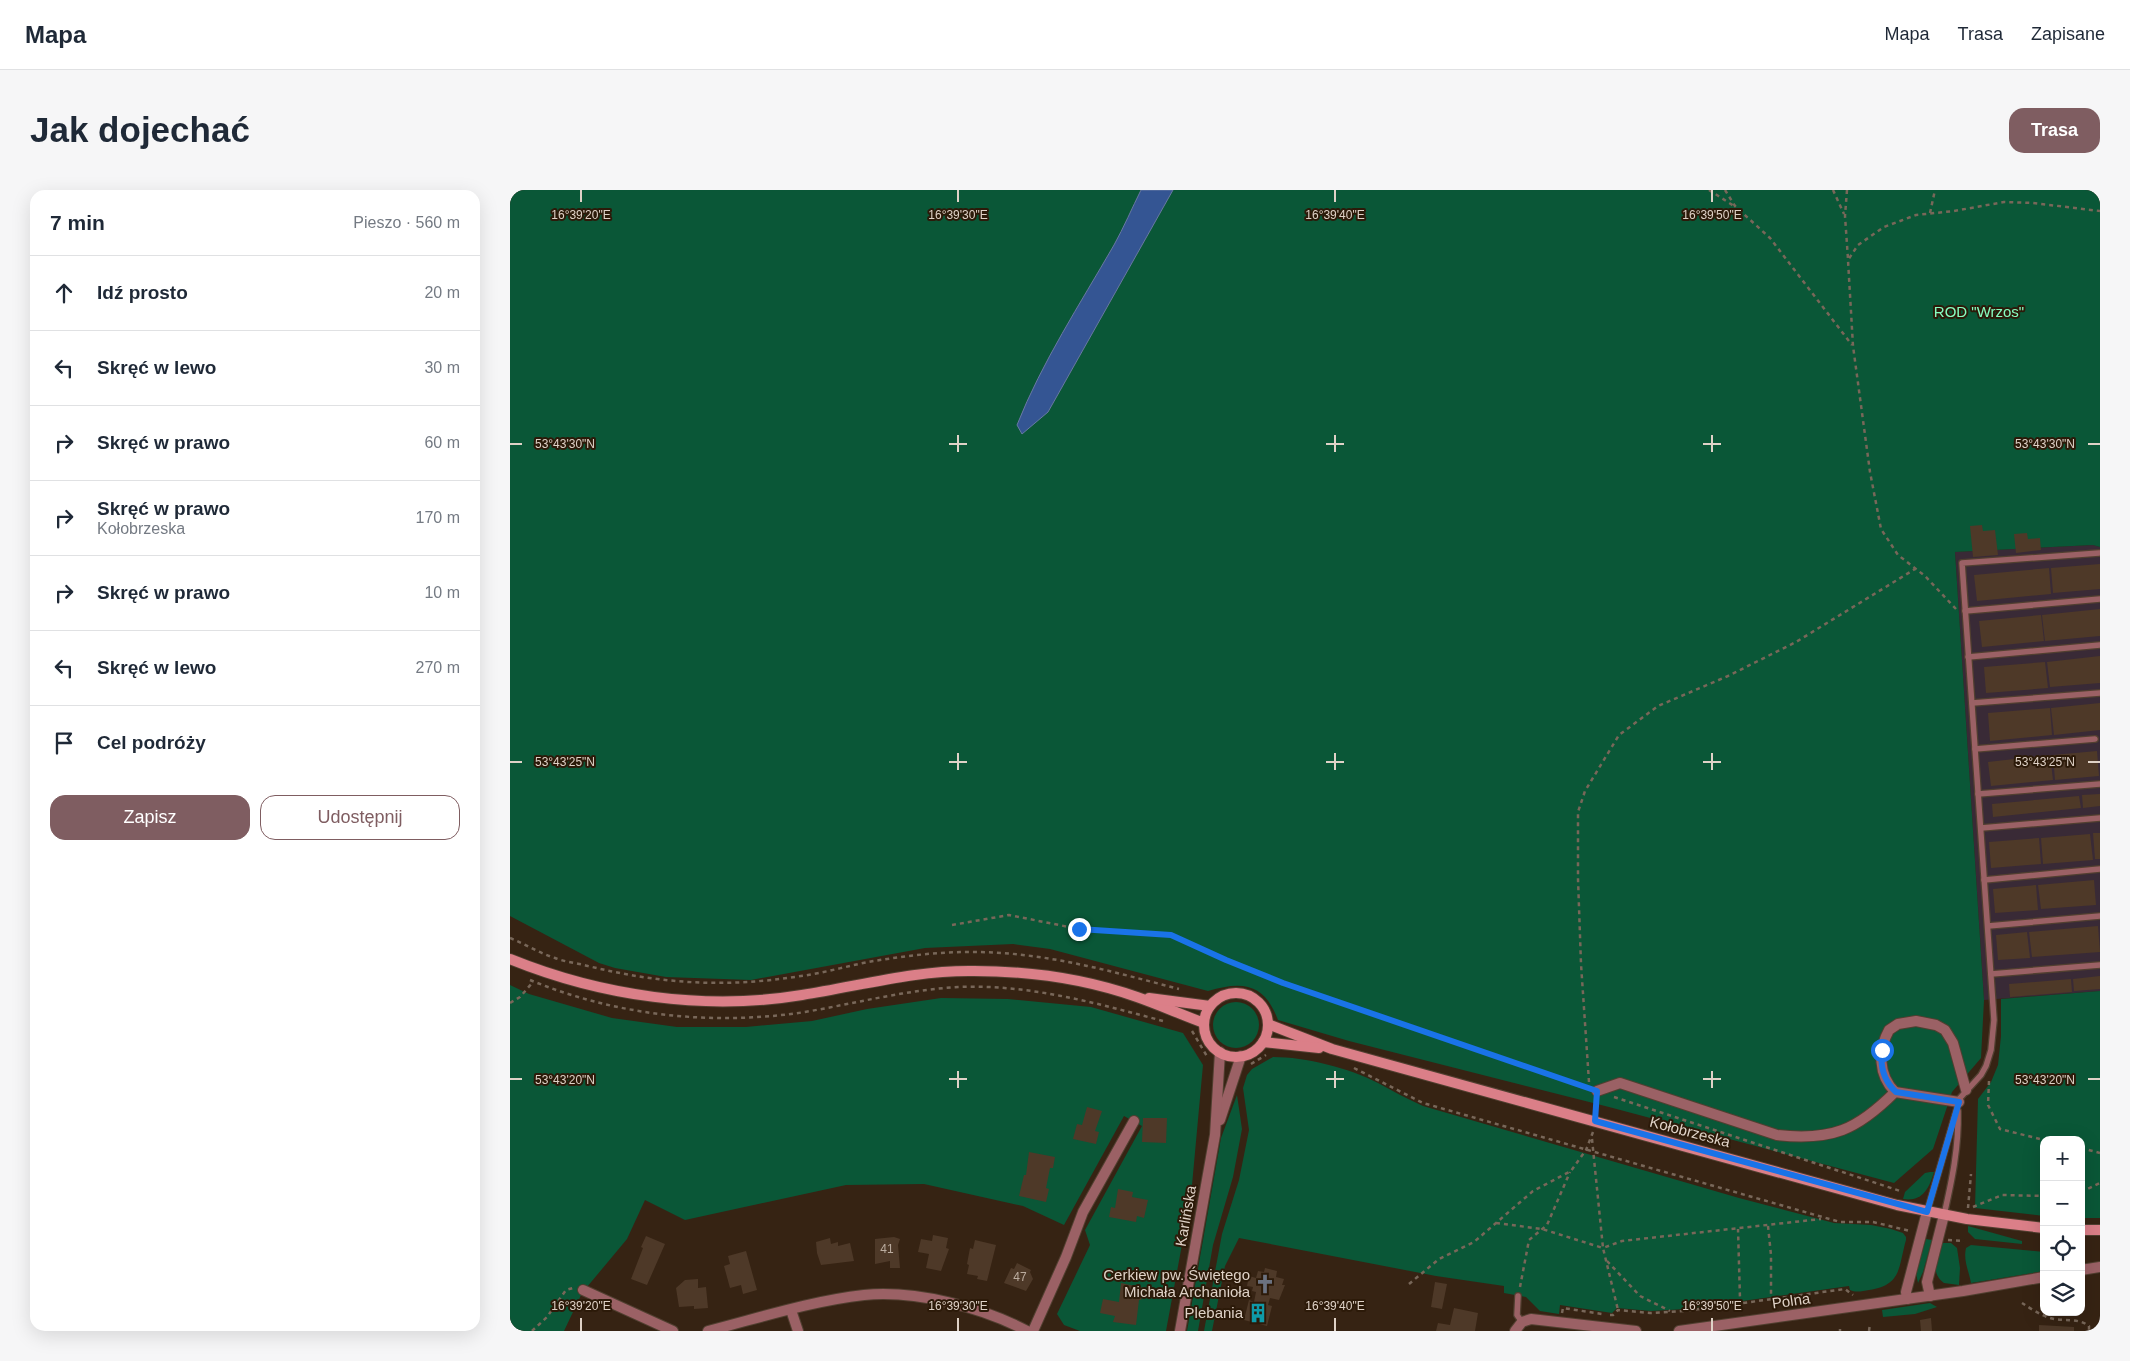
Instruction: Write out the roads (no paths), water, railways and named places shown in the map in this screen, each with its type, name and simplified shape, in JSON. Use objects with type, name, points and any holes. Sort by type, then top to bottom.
[{"type":"main road","points":[[510,959],[579,983],[648,996],[694,1000],[747,1001],[781,998],[902,975],[973,970],[1064,979],[1136,997],[1204,1023]]},
{"type":"main road","points":[[1242,993],[1258,1000],[1264,1007],[1268,1024],[1263,1042],[1254,1051],[1241,1056],[1234,1057],[1220,1052],[1207,1037],[1204,1023],[1210,1006],[1224,995],[1242,993]]},
{"type":"main road","points":[[1136,997],[1210,1006]]},
{"type":"main road","name":"Kołobrzeska","points":[[1268,1024],[1332,1049],[1927,1212],[2000,1224],[2040,1228]]},
{"type":"main road","name":"Kołobrzeska","points":[[1263,1042],[1332,1049]]},
{"type":"main road","points":[[2085,1230],[2100,1230]]},
{"type":"street","points":[[1958,1104],[1896,1092],[1884,1076],[1881,1059],[1882,1050],[1890,1030],[1908,1021],[1925,1022],[1945,1030],[1953,1043],[1966,1090]]},
{"type":"street","name":"Karlińska","points":[[1180,1331],[1215,1135],[1220,1052]]},
{"type":"street","name":"Karlińska","points":[[1215,1135],[1241,1056]]},
{"type":"street","points":[[1597,1091],[1620,1083],[1777,1135],[1800,1138],[1838,1133],[1860,1123],[1896,1092]]},
{"type":"street","points":[[1032,1331],[1066,1257],[1083,1212],[1134,1121]]},
{"type":"street","points":[[1907,1300],[1906,1292],[1927,1212]]},
{"type":"street","points":[[1930,1296],[1927,1282],[1944,1215]]},
{"type":"street","points":[[2085,1269],[2100,1267]]},
{"type":"street","name":"Polna","points":[[1679,1331],[1711,1329],[1907,1300],[2040,1278]]},
{"type":"street","points":[[583,1290],[673,1331]]},
{"type":"street","points":[[708,1331],[791,1310],[859,1296],[896,1295],[923,1298],[973,1310],[1026,1331]]},
{"type":"street","points":[[791,1310],[798,1331]]},
{"type":"street","points":[[1516,1331],[1522,1322],[1536,1319],[1636,1331]]},
{"type":"lane","points":[[1927,1212],[1958,1104],[1966,1090],[1981,1075],[1991,1050],[1994,1020],[1962,563],[2099,554]]},
{"type":"lane","points":[[1965,611],[2100,599]]},
{"type":"lane","points":[[1968,657],[2100,645]]},
{"type":"lane","points":[[1972,703],[2100,693]]},
{"type":"lane","points":[[1975,749],[2095,739]]},
{"type":"lane","points":[[1978,794],[2100,784]]},
{"type":"lane","points":[[1981,828],[2100,818]]},
{"type":"lane","points":[[1984,880],[2100,869]]},
{"type":"lane","points":[[1988,926],[2100,916]]},
{"type":"lane","points":[[1991,974],[2100,965]]},
{"type":"lane","points":[[1944,1215],[1954,1171],[1958,1140],[1958,1104]]},
{"type":"lane","points":[[1518,1296],[1516,1315],[1522,1322]]},
{"type":"water","points":[[1141,190],[1173,190],[1048,412],[1022,434],[1017,425],[1038,379],[1114,245]]},
{"type":"place","name":"Cerkiew pw. Świętego Michała Archanioła","points":[[1265,1284]]},
{"type":"place","name":"Plebania","points":[[1258,1313]]},
{"type":"park label","name":"ROD \"Wrzos\"","points":[[1979,312]]}]
